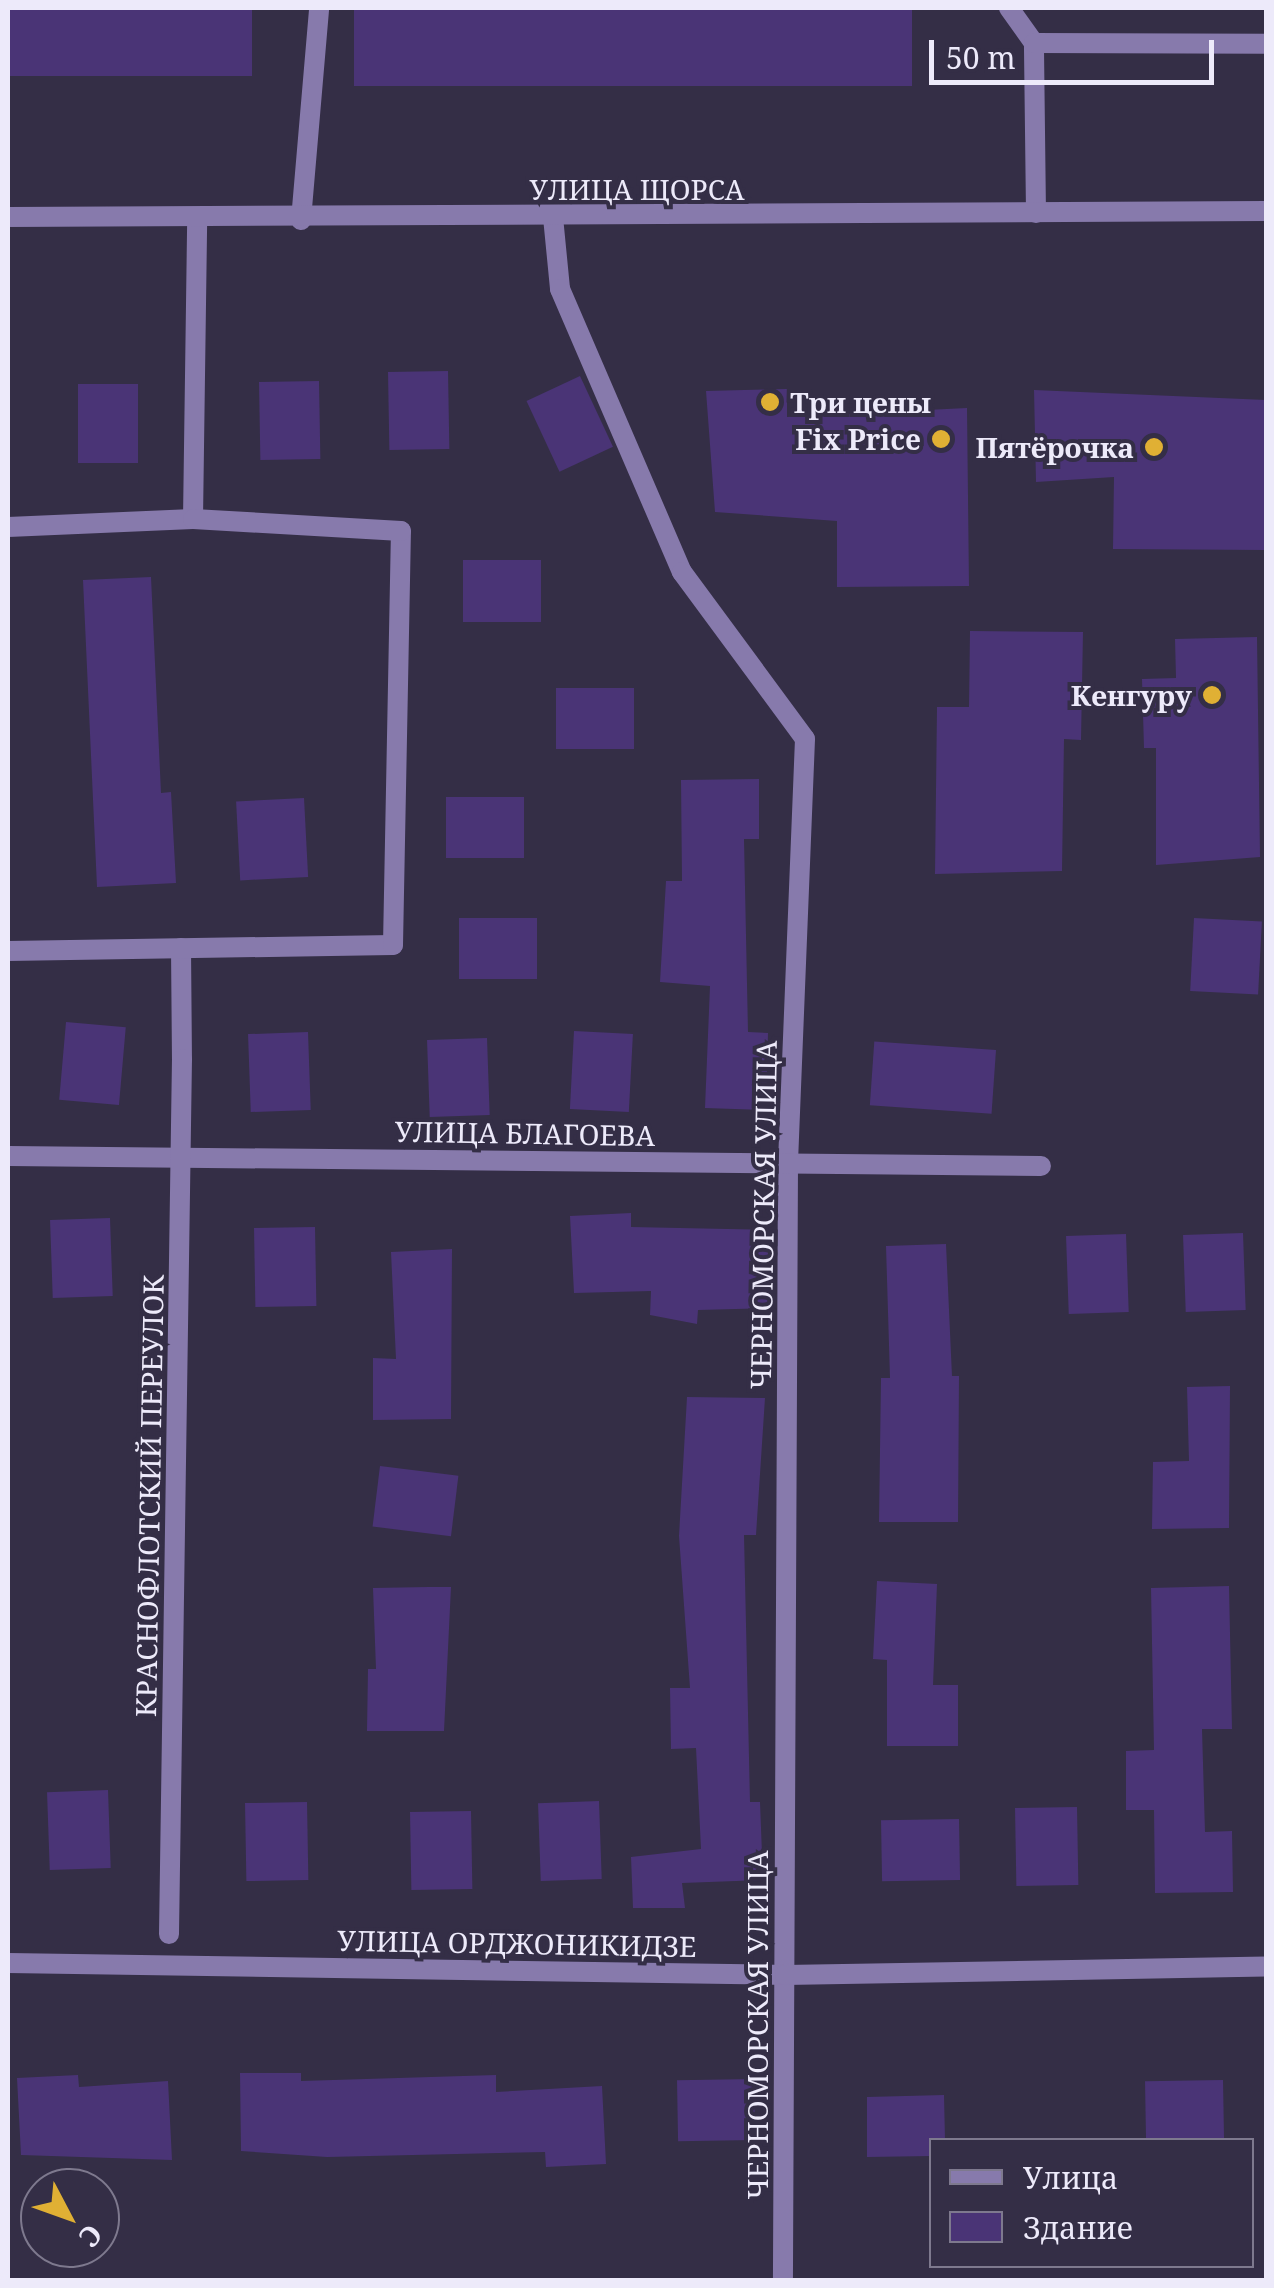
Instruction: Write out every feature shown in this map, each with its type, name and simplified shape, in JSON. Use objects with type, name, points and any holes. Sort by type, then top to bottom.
[{"type":"street","points":[[300,220],[319,8]]},
{"type":"street","points":[[1009,8],[1034,43],[1036,213]]},
{"type":"street","points":[[1034,43],[1266,44]]},
{"type":"street","name":"УЛИЦА ЩОРСА","points":[[8,218],[300,220],[1266,212]]},
{"type":"street","name":"ЧЕРНОМОРСКАЯ УЛИЦА","points":[[554,217],[560,289],[682,572],[805,739],[788,1164],[783,2280]]},
{"type":"street","points":[[193,519],[197,219]]},
{"type":"street","points":[[8,527],[193,519],[400,530],[392,945],[8,951]]},
{"type":"street","name":"КРАСНОФЛОТСКИЙ ПЕРЕУЛОК","points":[[168,1934],[181,1158],[180,948]]},
{"type":"street","name":"УЛИЦА БЛАГОЕВА","points":[[8,1156],[1041,1166]]},
{"type":"street","name":"УЛИЦА ОРДЖОНИКИДЗЕ","points":[[8,1963],[786,1974],[1266,1967]]},
{"type":"building","points":[[8,8],[252,8],[252,76],[8,76]]},
{"type":"building","points":[[354,8],[912,8],[912,86],[354,86]]},
{"type":"building","points":[[448,371],[449,449],[389,450],[388,372]]},
{"type":"building","points":[[580,376],[613,447],[559,472],[527,401]]},
{"type":"building","points":[[319,381],[320,459],[260,460],[259,382]]},
{"type":"building","points":[[78,384],[138,384],[138,463],[78,463]]},
{"type":"building","points":[[787,389],[787,417],[967,408],[969,586],[837,587],[837,521],[715,512],[706,391]]},
{"type":"building","points":[[1034,390],[1266,400],[1266,550],[1113,549],[1114,477],[1036,482]]},
{"type":"building","points":[[463,560],[541,560],[541,622],[463,622]]},
{"type":"building","points":[[151,577],[161,793],[171,792],[176,883],[97,887],[83,580]]},
{"type":"building","points":[[970,631],[1083,632],[1081,740],[1064,739],[1062,871],[935,874],[937,707],[969,707]]},
{"type":"building","points":[[1257,637],[1260,857],[1156,865],[1156,748],[1144,748],[1142,679],[1176,678],[1175,639]]},
{"type":"building","points":[[556,688],[634,688],[634,749],[556,749]]},
{"type":"building","points":[[759,779],[759,839],[744,839],[748,1032],[768,1033],[766,1110],[705,1108],[710,986],[660,982],[666,881],[682,881],[681,780]]},
{"type":"building","points":[[446,797],[524,797],[524,858],[446,858]]},
{"type":"building","points":[[304,798],[308,877],[240,880],[236,802]]},
{"type":"building","points":[[459,918],[537,918],[537,979],[459,979]]},
{"type":"building","points":[[1194,918],[1262,922],[1258,994],[1190,991]]},
{"type":"building","points":[[66,1022],[126,1027],[119,1105],[59,1100]]},
{"type":"building","points":[[574,1031],[633,1034],[629,1112],[570,1109]]},
{"type":"building","points":[[308,1032],[311,1110],[251,1112],[248,1034]]},
{"type":"building","points":[[487,1038],[490,1115],[430,1117],[427,1040]]},
{"type":"building","points":[[874,1041],[996,1050],[992,1114],[870,1105]]},
{"type":"building","points":[[631,1213],[631,1227],[774,1230],[774,1308],[698,1310],[697,1324],[650,1315],[651,1291],[574,1293],[570,1216]]},
{"type":"building","points":[[110,1218],[113,1296],[53,1298],[50,1220]]},
{"type":"building","points":[[315,1227],[316,1306],[255,1307],[254,1228]]},
{"type":"building","points":[[1243,1233],[1246,1310],[1186,1312],[1183,1235]]},
{"type":"building","points":[[1126,1234],[1129,1312],[1069,1314],[1066,1236]]},
{"type":"building","points":[[946,1244],[952,1376],[959,1376],[958,1522],[879,1522],[881,1378],[890,1378],[886,1246]]},
{"type":"building","points":[[452,1249],[451,1419],[373,1420],[373,1358],[396,1359],[391,1252]]},
{"type":"building","points":[[1230,1386],[1229,1528],[1152,1529],[1153,1462],[1189,1461],[1187,1387]]},
{"type":"building","points":[[687,1397],[765,1398],[756,1535],[744,1535],[750,1802],[760,1802],[763,1880],[682,1883],[685,1908],[633,1908],[631,1857],[701,1849],[696,1748],[671,1749],[670,1688],[690,1688],[679,1536]]},
{"type":"building","points":[[380,1466],[458,1476],[451,1536],[373,1527]]},
{"type":"building","points":[[877,1581],[937,1584],[933,1685],[958,1685],[958,1746],[887,1746],[887,1660],[873,1659]]},
{"type":"building","points":[[1229,1586],[1232,1729],[1202,1729],[1205,1832],[1232,1831],[1233,1892],[1155,1893],[1154,1810],[1126,1810],[1126,1751],[1154,1750],[1151,1588]]},
{"type":"building","points":[[451,1587],[444,1731],[367,1731],[368,1669],[376,1669],[373,1588]]},
{"type":"building","points":[[108,1790],[111,1868],[50,1870],[47,1792]]},
{"type":"building","points":[[599,1801],[602,1879],[541,1881],[538,1803]]},
{"type":"building","points":[[307,1802],[308,1880],[246,1881],[245,1803]]},
{"type":"building","points":[[1077,1807],[1078,1885],[1016,1886],[1015,1808]]},
{"type":"building","points":[[471,1811],[472,1889],[411,1890],[410,1812]]},
{"type":"building","points":[[959,1819],[960,1880],[882,1881],[881,1820]]},
{"type":"building","points":[[240,2073],[301,2073],[301,2081],[496,2075],[496,2092],[602,2086],[606,2164],[546,2167],[545,2152],[327,2157],[241,2151]]},
{"type":"building","points":[[78,2075],[79,2087],[168,2081],[172,2160],[21,2155],[17,2078]]},
{"type":"building","points":[[754,2079],[755,2140],[678,2141],[677,2080]]},
{"type":"building","points":[[1223,2080],[1224,2138],[1146,2138],[1145,2081]]},
{"type":"building","points":[[944,2095],[945,2138],[929,2138],[929,2156],[867,2157],[867,2097]]},
{"type":"place","name":"Три цены","points":[[770,402]]},
{"type":"place","name":"Fix Price","points":[[941,439]]},
{"type":"place","name":"Пятёрочка","points":[[1154,447]]},
{"type":"place","name":"Кенгуру","points":[[1212,695]]}]
